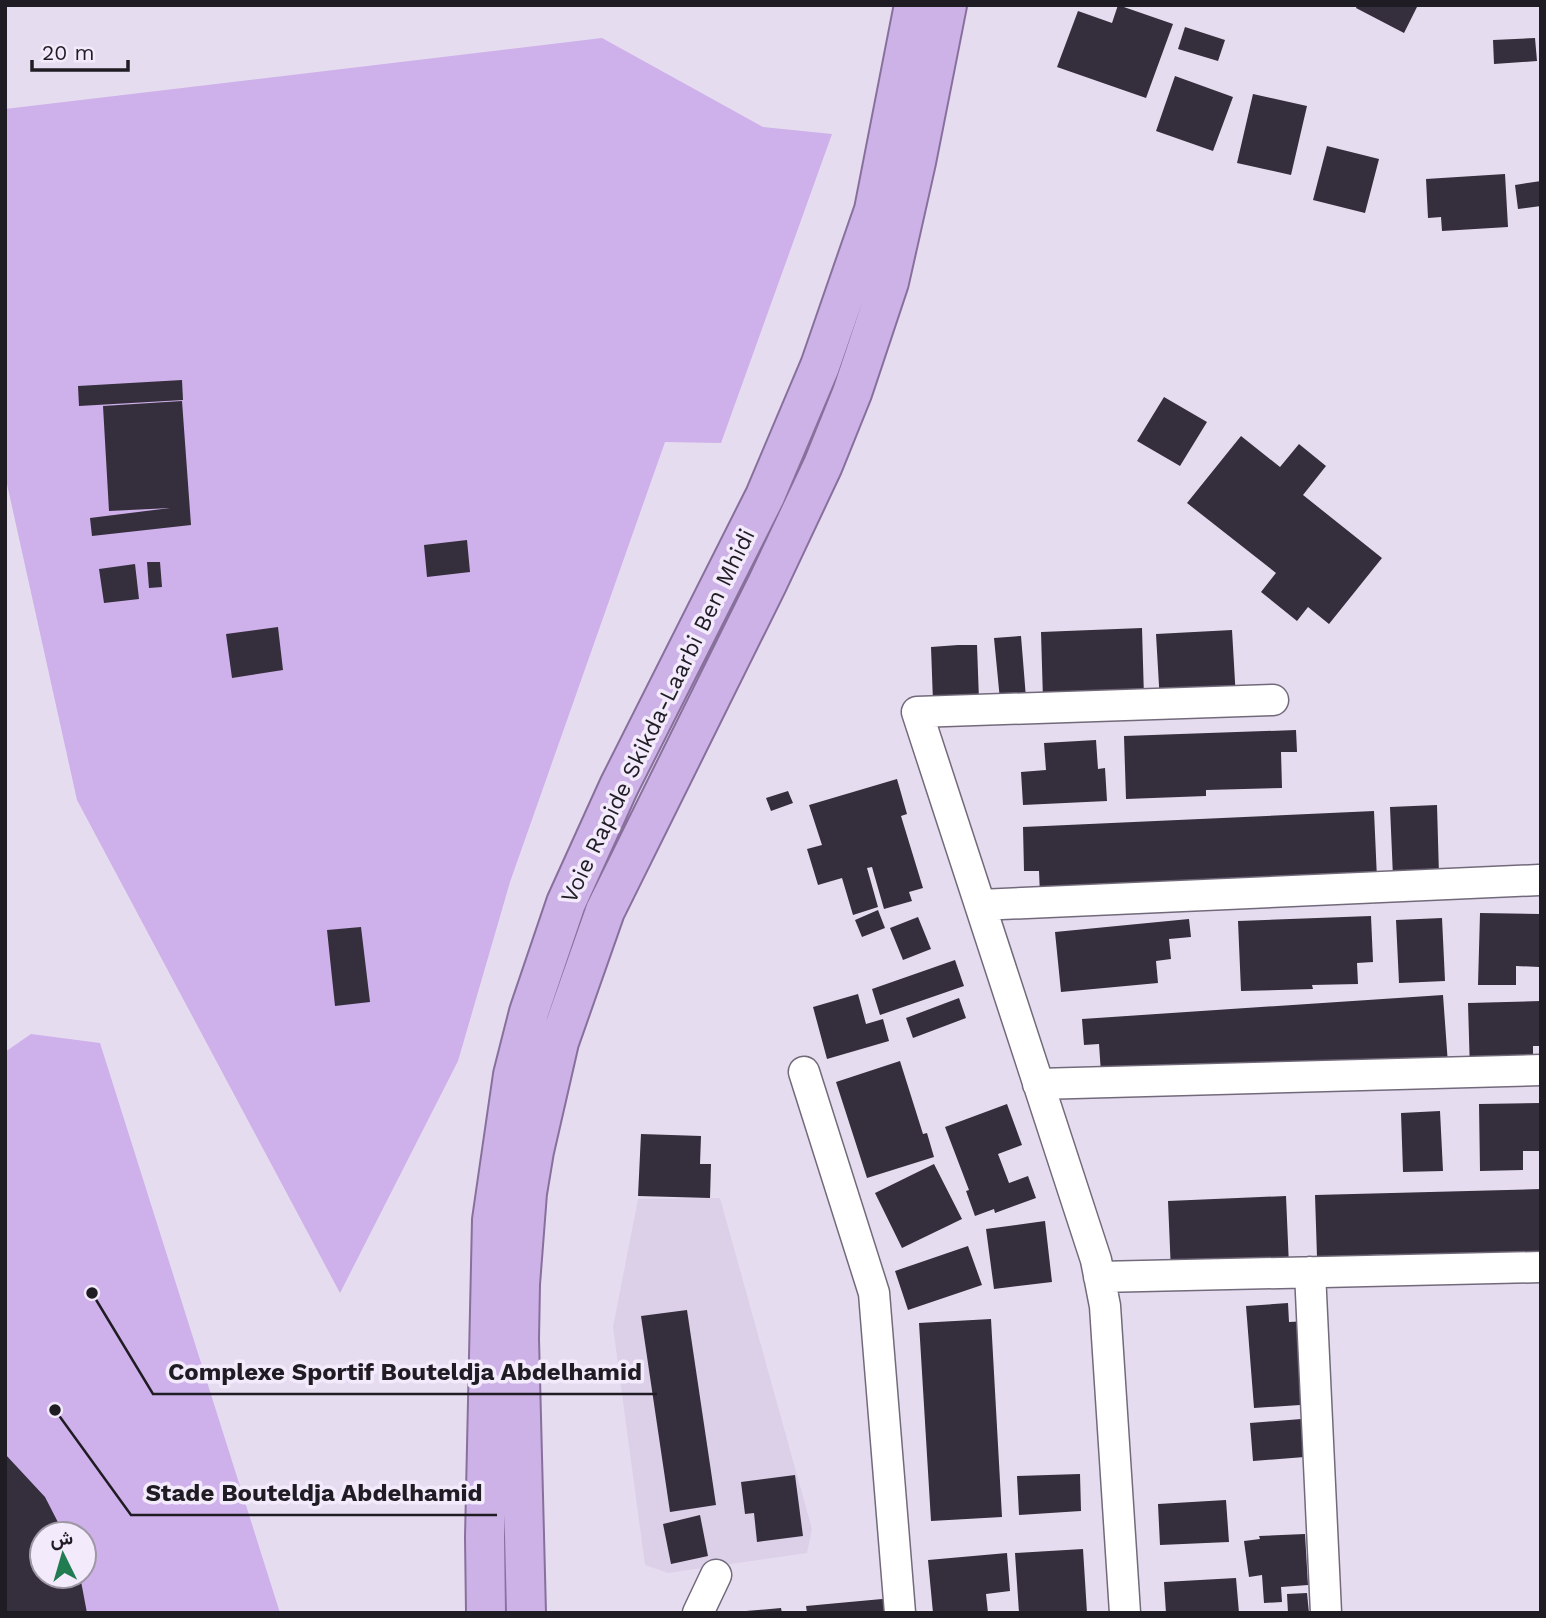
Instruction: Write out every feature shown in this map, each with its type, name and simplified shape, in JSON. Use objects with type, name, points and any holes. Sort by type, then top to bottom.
[{"type":"highway","name":"Voie Rapide Skikda-Laarbi Ben Mhidi","points":[[486,1613],[485,1524],[492,1220],[513,1075],[529,1012],[566,903],[619,786],[765,496],[820,366],[874,210],[914,5]]},
{"type":"highway","name":"Voie Rapide Skikda-Laarbi Ben Mhidi","points":[[526,1613],[520,1284],[530,1172],[559,1042],[605,911],[767,584],[852,393],[889,282],[947,5]]},
{"type":"street","points":[[1125,1613],[1105,1306],[1096,1260],[917,712],[1273,700]]},
{"type":"street","points":[[980,905],[1539,880]]},
{"type":"street","points":[[1038,1084],[1541,1070]]},
{"type":"street","points":[[804,1072],[874,1293],[900,1613]]},
{"type":"street","points":[[1099,1277],[1541,1267]]},
{"type":"street","points":[[1310,1272],[1326,1613]]},
{"type":"street","points":[[698,1613],[716,1575]]},
{"type":"shaded area","points":[[602,38],[763,127],[832,134],[721,443],[665,442],[510,882],[458,1061],[340,1293],[77,800],[5,475],[5,109]]},
{"type":"shaded area","points":[[31,1034],[100,1043],[280,1613],[5,1613],[5,1052]]},
{"type":"shaded area","points":[[720,1198],[812,1529],[807,1553],[668,1573],[645,1565],[613,1327],[638,1199]]},
{"type":"building","points":[[1118,5],[1173,24],[1146,98],[1057,67],[1078,11],[1112,23]]},
{"type":"building","points":[[1357,5],[1418,5],[1404,33],[1356,8]]},
{"type":"building","points":[[1185,27],[1225,40],[1218,61],[1178,49]]},
{"type":"building","points":[[1535,38],[1537,61],[1494,64],[1493,40]]},
{"type":"building","points":[[1175,76],[1233,97],[1213,151],[1156,131]]},
{"type":"building","points":[[1253,94],[1307,106],[1291,175],[1237,163]]},
{"type":"building","points":[[1327,146],[1379,159],[1365,213],[1313,200]]},
{"type":"building","points":[[1505,174],[1508,227],[1442,231],[1441,217],[1428,218],[1426,179]]},
{"type":"building","points":[[1541,181],[1541,206],[1518,209],[1515,185]]},
{"type":"building","points":[[182,380],[183,400],[79,406],[78,386]]},
{"type":"building","points":[[1164,397],[1207,422],[1180,466],[1137,441]]},
{"type":"building","points":[[182,401],[191,525],[92,536],[90,518],[170,508],[109,511],[103,406]]},
{"type":"building","points":[[1241,436],[1280,467],[1299,444],[1326,466],[1303,495],[1382,558],[1329,624],[1308,607],[1297,621],[1261,592],[1276,573],[1187,503]]},
{"type":"building","points":[[467,540],[470,572],[427,577],[424,545]]},
{"type":"building","points":[[147,562],[160,562],[162,587],[149,588]]},
{"type":"building","points":[[135,564],[139,599],[104,603],[99,569]]},
{"type":"building","points":[[278,627],[283,670],[232,678],[226,634]]},
{"type":"building","points":[[1142,628],[1144,698],[1043,700],[1041,632]]},
{"type":"building","points":[[1232,630],[1236,699],[1160,703],[1156,634]]},
{"type":"building","points":[[1021,636],[1026,698],[1000,700],[994,638]]},
{"type":"building","points":[[977,645],[979,700],[933,702],[931,647]]},
{"type":"building","points":[[1296,730],[1297,752],[1281,752],[1282,788],[1206,790],[1206,796],[1126,799],[1124,736]]},
{"type":"building","points":[[1096,740],[1098,769],[1105,768],[1107,801],[1023,805],[1021,772],[1046,770],[1044,743]]},
{"type":"building","points":[[897,779],[907,814],[901,816],[923,888],[909,892],[912,901],[884,909],[872,867],[867,868],[878,907],[853,915],[842,878],[818,885],[807,849],[822,845],[809,805]]},
{"type":"building","points":[[788,791],[793,803],[771,811],[766,798]]},
{"type":"building","points":[[1437,805],[1439,875],[1393,877],[1390,807]]},
{"type":"building","points":[[1374,811],[1377,879],[1040,895],[1039,871],[1024,871],[1023,827]]},
{"type":"building","points":[[878,910],[885,928],[862,937],[855,920]]},
{"type":"building","points":[[1480,913],[1540,914],[1539,967],[1516,966],[1516,985],[1478,985]]},
{"type":"building","points":[[1371,916],[1373,962],[1357,963],[1358,984],[1312,985],[1313,989],[1241,991],[1238,921]]},
{"type":"building","points":[[918,917],[931,949],[903,960],[890,928]]},
{"type":"building","points":[[1442,918],[1445,981],[1399,983],[1396,920]]},
{"type":"building","points":[[1189,919],[1191,937],[1169,939],[1171,959],[1156,961],[1158,983],[1061,992],[1055,932]]},
{"type":"building","points":[[361,927],[370,1002],[335,1006],[327,930]]},
{"type":"building","points":[[955,960],[964,986],[880,1015],[872,989]]},
{"type":"building","points":[[858,994],[866,1024],[883,1019],[889,1041],[827,1059],[813,1007]]},
{"type":"building","points":[[1443,995],[1448,1064],[1102,1088],[1099,1044],[1084,1045],[1082,1019]]},
{"type":"building","points":[[959,998],[966,1018],[913,1038],[906,1018]]},
{"type":"building","points":[[1541,1001],[1541,1046],[1533,1046],[1533,1069],[1470,1071],[1468,1003]]},
{"type":"building","points":[[900,1061],[923,1134],[927,1133],[934,1157],[867,1178],[836,1082]]},
{"type":"building","points":[[1541,1103],[1541,1151],[1523,1151],[1523,1170],[1480,1171],[1479,1104]]},
{"type":"building","points":[[1007,1104],[1022,1145],[998,1154],[1009,1183],[1028,1176],[1036,1198],[995,1213],[994,1209],[975,1216],[966,1191],[969,1190],[945,1127]]},
{"type":"building","points":[[1440,1111],[1443,1171],[1403,1172],[1401,1113]]},
{"type":"building","points":[[641,1134],[701,1136],[700,1164],[711,1164],[710,1198],[638,1196]]},
{"type":"building","points":[[934,1164],[962,1219],[902,1248],[875,1193]]},
{"type":"building","points":[[1541,1189],[1541,1256],[1394,1260],[1394,1254],[1317,1257],[1315,1195]]},
{"type":"building","points":[[1286,1196],[1289,1266],[1171,1272],[1168,1201]]},
{"type":"building","points":[[1045,1221],[1052,1282],[994,1289],[986,1229]]},
{"type":"building","points":[[968,1246],[982,1285],[908,1310],[895,1271]]},
{"type":"building","points":[[1288,1303],[1289,1322],[1308,1321],[1315,1404],[1254,1408],[1246,1306]]},
{"type":"building","points":[[687,1310],[716,1505],[670,1512],[641,1316]]},
{"type":"building","points":[[991,1319],[1002,1517],[931,1521],[919,1323]]},
{"type":"building","points":[[1314,1418],[1317,1456],[1253,1461],[1250,1423]]},
{"type":"building","points":[[5,1454],[45,1497],[57,1520],[28,1520],[28,1590],[83,1590],[87,1613],[5,1613]]},
{"type":"building","points":[[1080,1474],[1081,1511],[1019,1515],[1017,1476]]},
{"type":"building","points":[[795,1475],[803,1536],[757,1542],[754,1513],[745,1514],[741,1482]]},
{"type":"building","points":[[1226,1500],[1229,1542],[1160,1545],[1158,1504]]},
{"type":"building","points":[[700,1515],[708,1556],[671,1564],[663,1524]]},
{"type":"building","points":[[1305,1534],[1308,1585],[1281,1587],[1282,1602],[1264,1603],[1262,1575],[1249,1577],[1244,1541],[1260,1539],[1259,1536]]},
{"type":"building","points":[[1083,1549],[1087,1613],[1019,1613],[1015,1553]]},
{"type":"building","points":[[1007,1553],[1010,1591],[986,1594],[988,1613],[933,1613],[928,1560]]},
{"type":"building","points":[[1236,1578],[1239,1613],[1166,1613],[1164,1582]]},
{"type":"building","points":[[1307,1593],[1309,1613],[1288,1613],[1287,1594]]},
{"type":"building","points":[[893,1598],[894,1613],[807,1613],[806,1606]]},
{"type":"building","points":[[781,1608],[782,1613],[746,1613],[746,1611]]},
{"type":"place","name":"Complexe Sportif Bouteldja Abdelhamid","points":[[92,1293]]},
{"type":"place","name":"Stade Bouteldja Abdelhamid","points":[[55,1410]]}]
